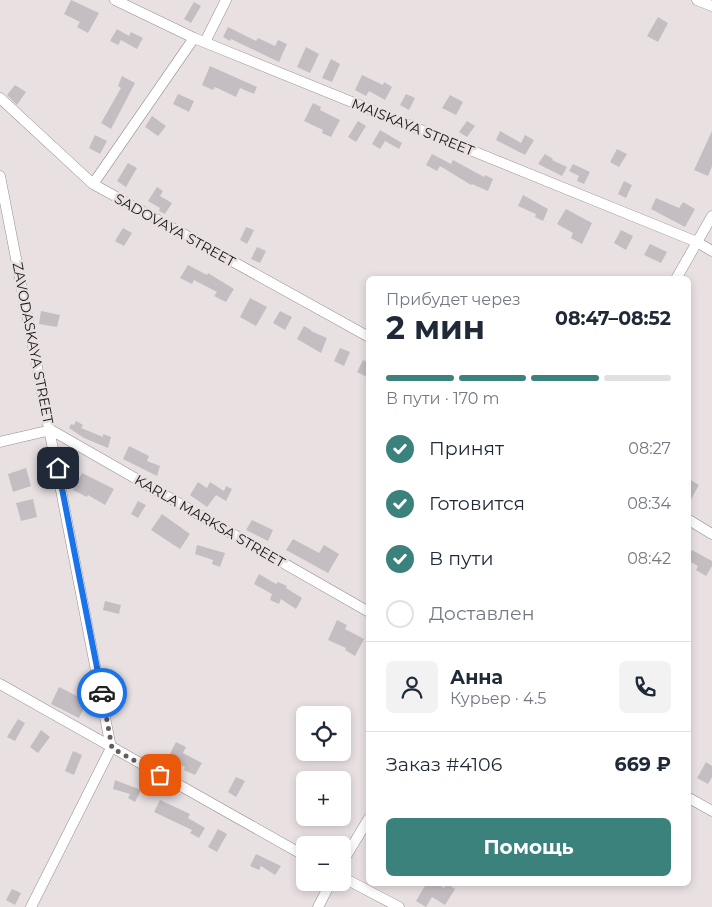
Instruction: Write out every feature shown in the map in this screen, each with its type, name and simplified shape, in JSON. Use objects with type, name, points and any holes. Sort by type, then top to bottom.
[{"type":"street","name":"MAISKAYA STREET","points":[[115,0],[194,38],[697,242],[712,251]]},
{"type":"street","points":[[205,42],[226,0]]},
{"type":"street","points":[[697,0],[712,6]]},
{"type":"street","points":[[93,184],[194,38]]},
{"type":"street","name":"SADOVAYA STREET","points":[[0,98],[93,184],[366,335]]},
{"type":"street","name":"ZAVODASKAYA STREET","points":[[0,176],[112,748]]},
{"type":"street","points":[[678,276],[712,216]]},
{"type":"street","points":[[0,442],[51,430]]},
{"type":"street","name":"KARLA MARKSA STREET","points":[[51,430],[366,610]]},
{"type":"street","points":[[691,521],[712,534]]},
{"type":"street","points":[[0,684],[296,851]]},
{"type":"street","points":[[31,907],[112,748]]},
{"type":"street","points":[[691,799],[712,811]]},
{"type":"street","points":[[351,848],[366,823]]},
{"type":"street","points":[[351,882],[399,907]]},
{"type":"street","points":[[318,907],[326,891]]},
{"type":"building","points":[[71,0],[99,13],[88,33],[77,27],[80,22],[64,14]]},
{"type":"building","points":[[194,2],[201,6],[191,23],[184,19]]},
{"type":"building","points":[[658,17],[668,23],[658,42],[647,36]]},
{"type":"building","points":[[228,27],[256,41],[258,38],[275,46],[278,40],[287,44],[279,62],[223,37]]},
{"type":"building","points":[[117,29],[129,36],[131,32],[143,38],[137,49],[121,40],[118,45],[110,41]]},
{"type":"building","points":[[306,47],[319,54],[310,73],[297,67]]},
{"type":"building","points":[[331,59],[340,64],[332,82],[322,78]]},
{"type":"building","points":[[210,66],[257,87],[254,94],[240,88],[236,97],[215,87],[213,90],[202,85]]},
{"type":"building","points":[[362,75],[383,85],[384,82],[392,87],[385,100],[369,91],[366,96],[355,90]]},
{"type":"building","points":[[122,76],[135,83],[111,129],[101,123],[121,88],[118,86]]},
{"type":"building","points":[[15,85],[26,92],[17,105],[7,95]]},
{"type":"building","points":[[178,94],[194,101],[189,112],[173,104]]},
{"type":"building","points":[[406,94],[415,98],[409,110],[400,105]]},
{"type":"building","points":[[450,95],[463,102],[456,115],[442,108]]},
{"type":"building","points":[[313,103],[321,107],[320,110],[340,120],[331,137],[322,133],[323,130],[304,121]]},
{"type":"building","points":[[152,116],[166,126],[158,136],[145,127]]},
{"type":"building","points":[[358,121],[366,126],[356,142],[348,137]]},
{"type":"building","points":[[467,121],[475,126],[467,137],[459,132]]},
{"type":"building","points":[[380,130],[402,143],[399,149],[385,141],[380,149],[372,144]]},
{"type":"building","points":[[500,131],[521,143],[525,135],[534,140],[525,155],[496,140]]},
{"type":"building","points":[[712,131],[712,166],[708,176],[694,170]]},
{"type":"building","points":[[95,135],[107,141],[100,154],[89,148]]},
{"type":"building","points":[[617,149],[627,154],[619,167],[610,162]]},
{"type":"building","points":[[432,154],[451,164],[453,160],[484,177],[485,175],[493,179],[488,191],[471,185],[440,166],[437,171],[426,165]]},
{"type":"building","points":[[545,154],[552,160],[567,167],[562,176],[538,164]]},
{"type":"building","points":[[128,163],[137,168],[126,187],[117,181]]},
{"type":"building","points":[[573,164],[590,172],[584,184],[577,181],[579,176],[569,171]]},
{"type":"building","points":[[624,181],[632,185],[626,198],[618,194]]},
{"type":"building","points":[[157,187],[163,191],[160,196],[172,203],[165,214],[159,211],[160,208],[148,201]]},
{"type":"building","points":[[523,195],[548,209],[543,221],[535,217],[536,214],[518,206]]},
{"type":"building","points":[[656,198],[679,208],[683,202],[695,209],[685,227],[651,209]]},
{"type":"building","points":[[566,209],[592,223],[582,244],[571,238],[573,233],[557,224]]},
{"type":"building","points":[[246,227],[254,230],[247,244],[240,240]]},
{"type":"building","points":[[123,228],[132,233],[124,246],[115,241]]},
{"type":"building","points":[[621,230],[633,236],[626,250],[614,243]]},
{"type":"building","points":[[650,244],[667,252],[661,263],[644,255]]},
{"type":"building","points":[[257,247],[266,251],[260,263],[251,259]]},
{"type":"building","points":[[188,265],[207,275],[208,273],[234,289],[226,302],[214,296],[217,292],[194,280],[192,284],[180,278]]},
{"type":"building","points":[[250,298],[267,307],[256,326],[240,317]]},
{"type":"building","points":[[41,311],[60,315],[57,327],[39,324]]},
{"type":"building","points":[[280,311],[292,317],[285,330],[273,323]]},
{"type":"building","points":[[304,326],[327,338],[321,353],[297,339]]},
{"type":"building","points":[[340,348],[350,352],[344,366],[334,361]]},
{"type":"building","points":[[363,360],[366,362],[366,376],[357,372]]},
{"type":"building","points":[[76,421],[83,425],[81,428],[103,437],[103,434],[111,437],[108,448],[84,438],[69,428]]},
{"type":"building","points":[[129,446],[149,456],[147,461],[160,466],[157,476],[123,459]]},
{"type":"building","points":[[26,468],[31,486],[13,492],[8,474]]},
{"type":"building","points":[[82,473],[114,489],[105,505],[88,495],[87,497],[73,490]]},
{"type":"building","points":[[691,480],[699,485],[691,499]]},
{"type":"building","points":[[198,482],[207,488],[210,482],[224,491],[226,486],[232,489],[226,501],[216,495],[207,507],[190,495]]},
{"type":"building","points":[[33,499],[37,517],[21,521],[16,503]]},
{"type":"building","points":[[138,501],[146,505],[138,518],[131,514]]},
{"type":"building","points":[[162,514],[190,534],[180,549],[151,530]]},
{"type":"building","points":[[252,520],[273,530],[268,541],[246,530]]},
{"type":"building","points":[[293,539],[319,553],[324,545],[339,554],[328,573],[286,550]]},
{"type":"building","points":[[197,545],[225,553],[220,567],[212,564],[213,560],[195,554]]},
{"type":"building","points":[[692,550],[712,561],[712,566],[706,576],[696,570],[698,566],[691,562]]},
{"type":"building","points":[[259,574],[276,584],[278,582],[287,586],[286,588],[302,598],[296,609],[281,599],[279,604],[270,600],[272,594],[254,584]]},
{"type":"building","points":[[105,601],[121,605],[119,614],[103,610]]},
{"type":"building","points":[[337,620],[347,625],[345,629],[364,639],[355,656],[345,650],[346,648],[328,640]]},
{"type":"building","points":[[59,687],[87,701],[79,718],[51,704]]},
{"type":"building","points":[[18,719],[25,723],[15,741],[7,737]]},
{"type":"building","points":[[41,730],[50,737],[38,753],[30,747]]},
{"type":"building","points":[[176,742],[186,747],[183,753],[202,763],[195,775],[184,770],[185,767],[168,758]]},
{"type":"building","points":[[73,751],[82,755],[74,775],[65,771]]},
{"type":"building","points":[[706,762],[712,766],[712,777],[708,784],[697,778]]},
{"type":"building","points":[[236,777],[245,781],[236,797],[228,792]]},
{"type":"building","points":[[115,780],[141,790],[135,802],[128,798],[130,794],[113,789]]},
{"type":"building","points":[[160,800],[190,814],[188,818],[205,828],[199,838],[190,833],[192,830],[154,812]]},
{"type":"building","points":[[218,829],[227,834],[217,852],[208,847]]},
{"type":"building","points":[[256,854],[281,866],[275,875],[261,866],[259,870],[250,866]]},
{"type":"building","points":[[425,886],[441,886],[444,888],[450,886],[455,889],[445,905],[432,897],[426,907],[416,901]]},
{"type":"building","points":[[12,889],[21,893],[15,905],[6,900]]},
{"type":"way so far","points":[[102,693],[112,748],[160,775]]},
{"type":"route","points":[[58,468],[102,693]]}]
